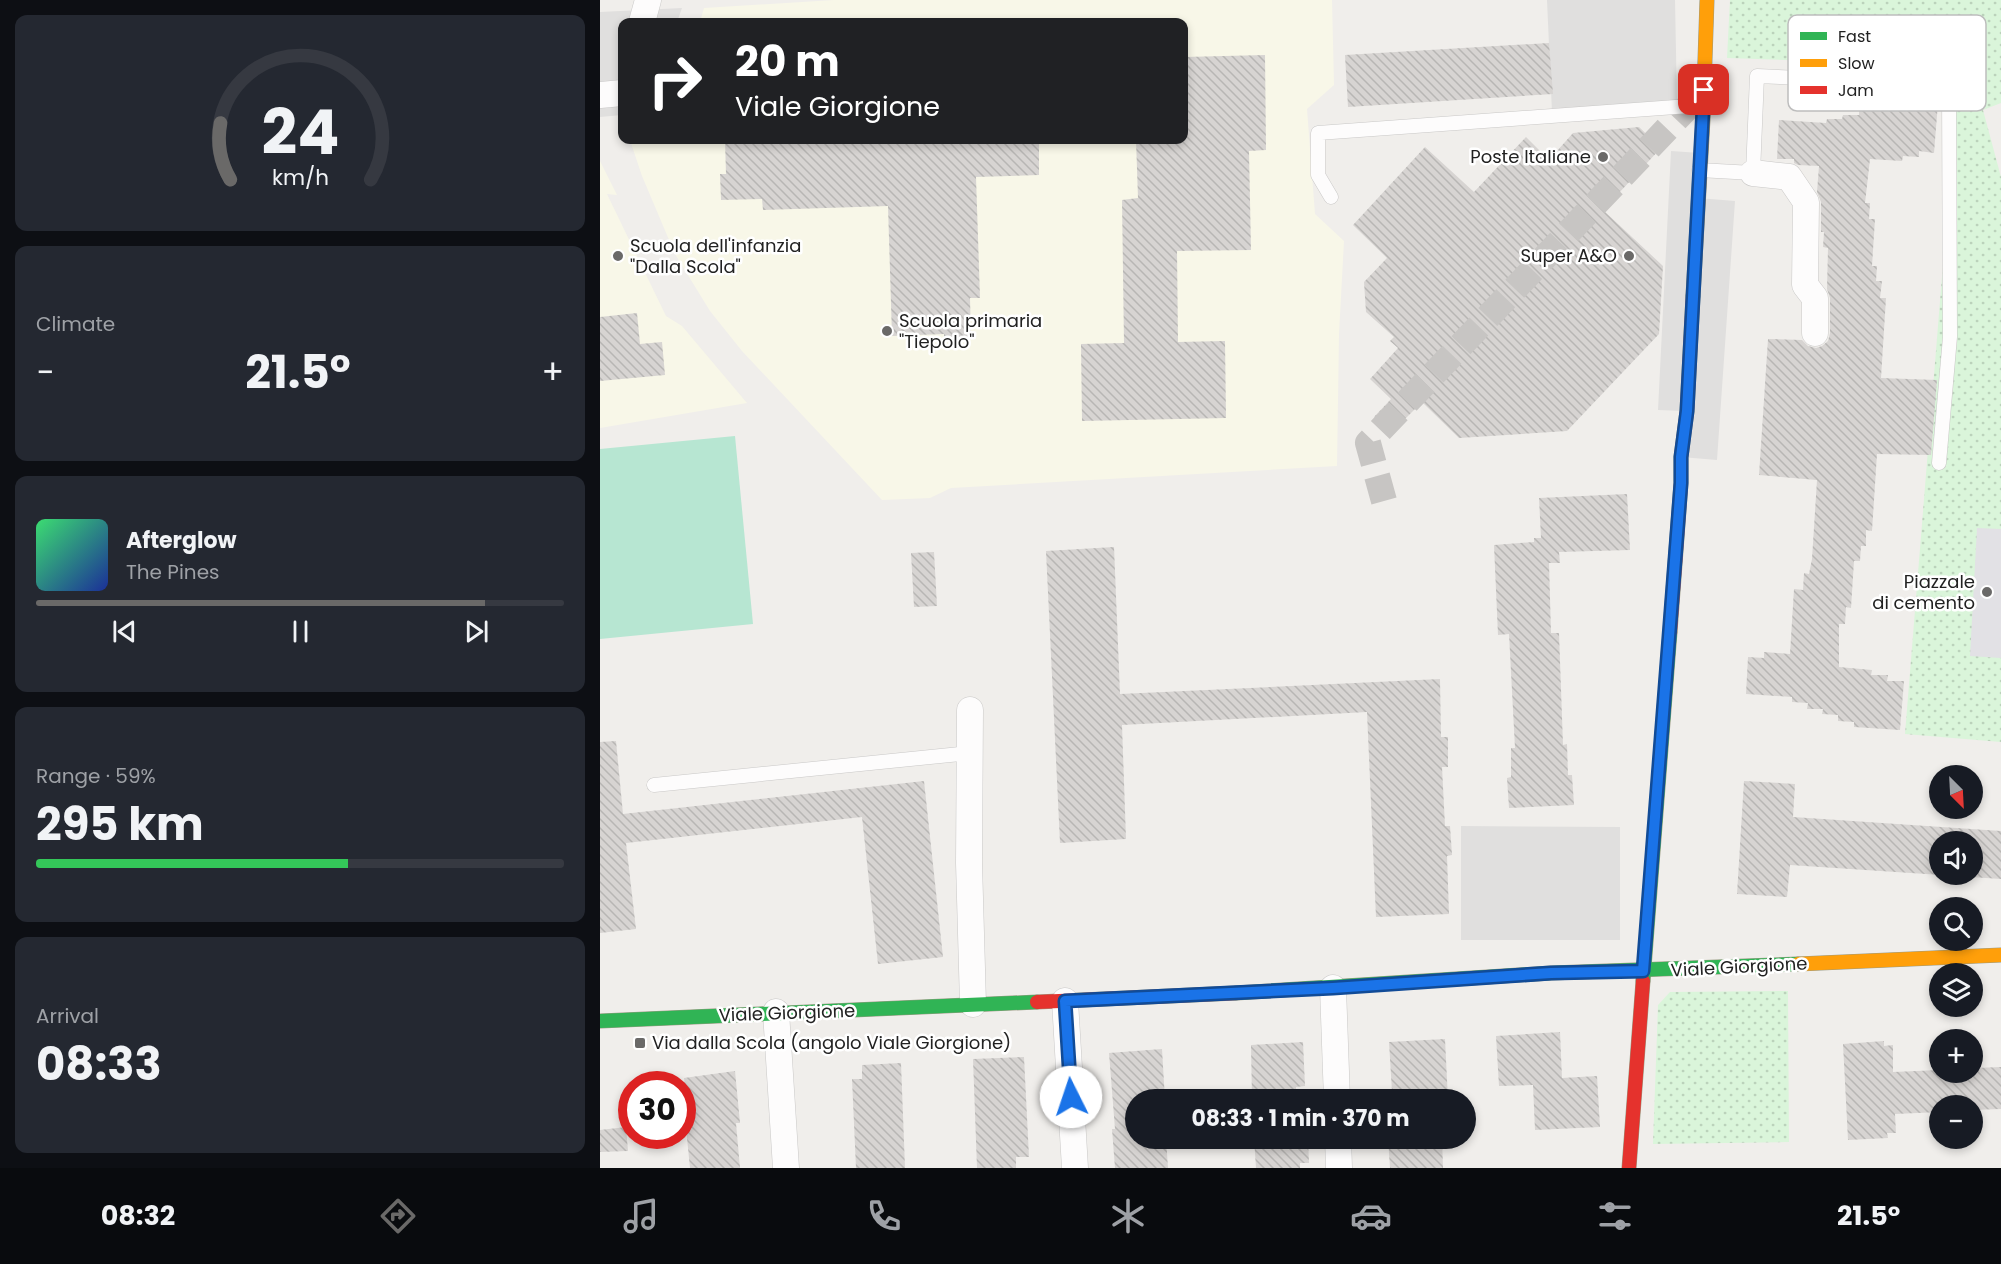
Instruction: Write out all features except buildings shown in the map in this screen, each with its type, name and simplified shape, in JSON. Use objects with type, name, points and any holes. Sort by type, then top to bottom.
[{"type":"street","points":[[643,18],[648,0]]},
{"type":"street","points":[[1629,1168],[1681,483],[1681,457],[1687,411],[1707,0]]},
{"type":"street","points":[[600,95],[618,93]]},
{"type":"street","points":[[1753,173],[1789,177],[1806,202],[1805,285],[1815,298],[1815,333]]},
{"type":"street","points":[[970,710],[969,863],[973,1004]]},
{"type":"street","name":"Viale Giorgione","points":[[600,1021],[1333,988],[1551,973],[2001,955]]},
{"type":"street","points":[[1333,988],[1337,1089]]},
{"type":"street","points":[[1065,1001],[1075,1168]]},
{"type":"street","points":[[776,1012],[786,1168]]},
{"type":"street","points":[[1339,1149],[1340,1168]]},
{"type":"lane","points":[[1699,170],[1753,173],[1757,76],[1788,77]]},
{"type":"lane","points":[[1331,197],[1318,175],[1318,133],[1703,105]]},
{"type":"lane","points":[[1939,463],[1950,337],[1949,111]]},
{"type":"lane","points":[[654,785],[970,753]]},
{"type":"shaded area","points":[[834,0],[1332,0],[1334,85],[1307,109],[1315,214],[1344,241],[1339,334],[1337,466],[951,488],[930,498],[882,500],[742,351],[710,311],[675,254],[642,176],[631,144],[1188,144],[1188,18],[701,18],[704,8]]},
{"type":"shaded area","points":[[1547,0],[1675,0],[1677,104],[1552,112]]},
{"type":"shaded area","points":[[682,8],[678,18],[618,18],[618,115],[600,117],[600,12]]},
{"type":"shaded area","points":[[1671,151],[1700,153],[1698,198],[1735,201],[1717,460],[1681,457],[1684,411],[1658,410]]},
{"type":"shaded area","name":"Scuola dell'infanzia \"Dalla Scola\"","points":[[600,161],[617,195],[607,194],[666,316],[682,326],[747,403],[600,428]]},
{"type":"shaded area","name":"Piazzale di cemento","points":[[1977,528],[2001,529],[2001,658],[1970,656]]},
{"type":"shaded area","points":[[1461,826],[1620,827],[1620,940],[1461,940]]},
{"type":"green space","points":[[1730,0],[2001,0],[2001,103],[1986,109],[1986,15],[1788,15],[1788,60],[1727,58]]},
{"type":"green space","points":[[1955,111],[1983,111],[2001,177],[2001,742],[1905,734]]},
{"type":"green space","points":[[735,436],[753,624],[600,639],[600,449]]},
{"type":"green space","points":[[1788,991],[1789,1142],[1653,1144],[1658,1005],[1670,992]]},
{"type":"tunnel","points":[[1384,501],[1368,443],[1704,90]]},
{"type":"traffic: fast","points":[[1643,981],[1670,632]]},
{"type":"traffic: fast","points":[[1236,993],[1551,973],[1798,964]]},
{"type":"traffic: fast","points":[[600,1021],[1037,1002]]},
{"type":"traffic: slow","points":[[1693,296],[1707,0]]},
{"type":"traffic: slow","points":[[1798,964],[2001,955]]},
{"type":"traffic: jam","points":[[1670,632],[1681,457],[1687,411],[1693,296]]},
{"type":"traffic: jam","points":[[1629,1168],[1643,981]]},
{"type":"traffic: jam","points":[[1037,1002],[1236,993]]},
{"type":"place","name":"Poste Italiane","points":[[1603,157]]},
{"type":"place","name":"Scuola dell'infanzia \"Dalla Scola\"","points":[[618,256]]},
{"type":"place","name":"Super A&O","points":[[1629,256]]},
{"type":"place","name":"Scuola primaria \"Tiepolo\"","points":[[887,331]]},
{"type":"place","name":"Piazzale di cemento","points":[[1987,592]]},
{"type":"place","name":"Via dalla Scola (angolo Viale Giorgione)","points":[[640,1043]]},
{"type":"route","points":[[1071,1097],[1065,1001],[1333,988],[1551,973],[1643,971],[1681,483],[1681,457],[1687,411],[1704,90]]}]
